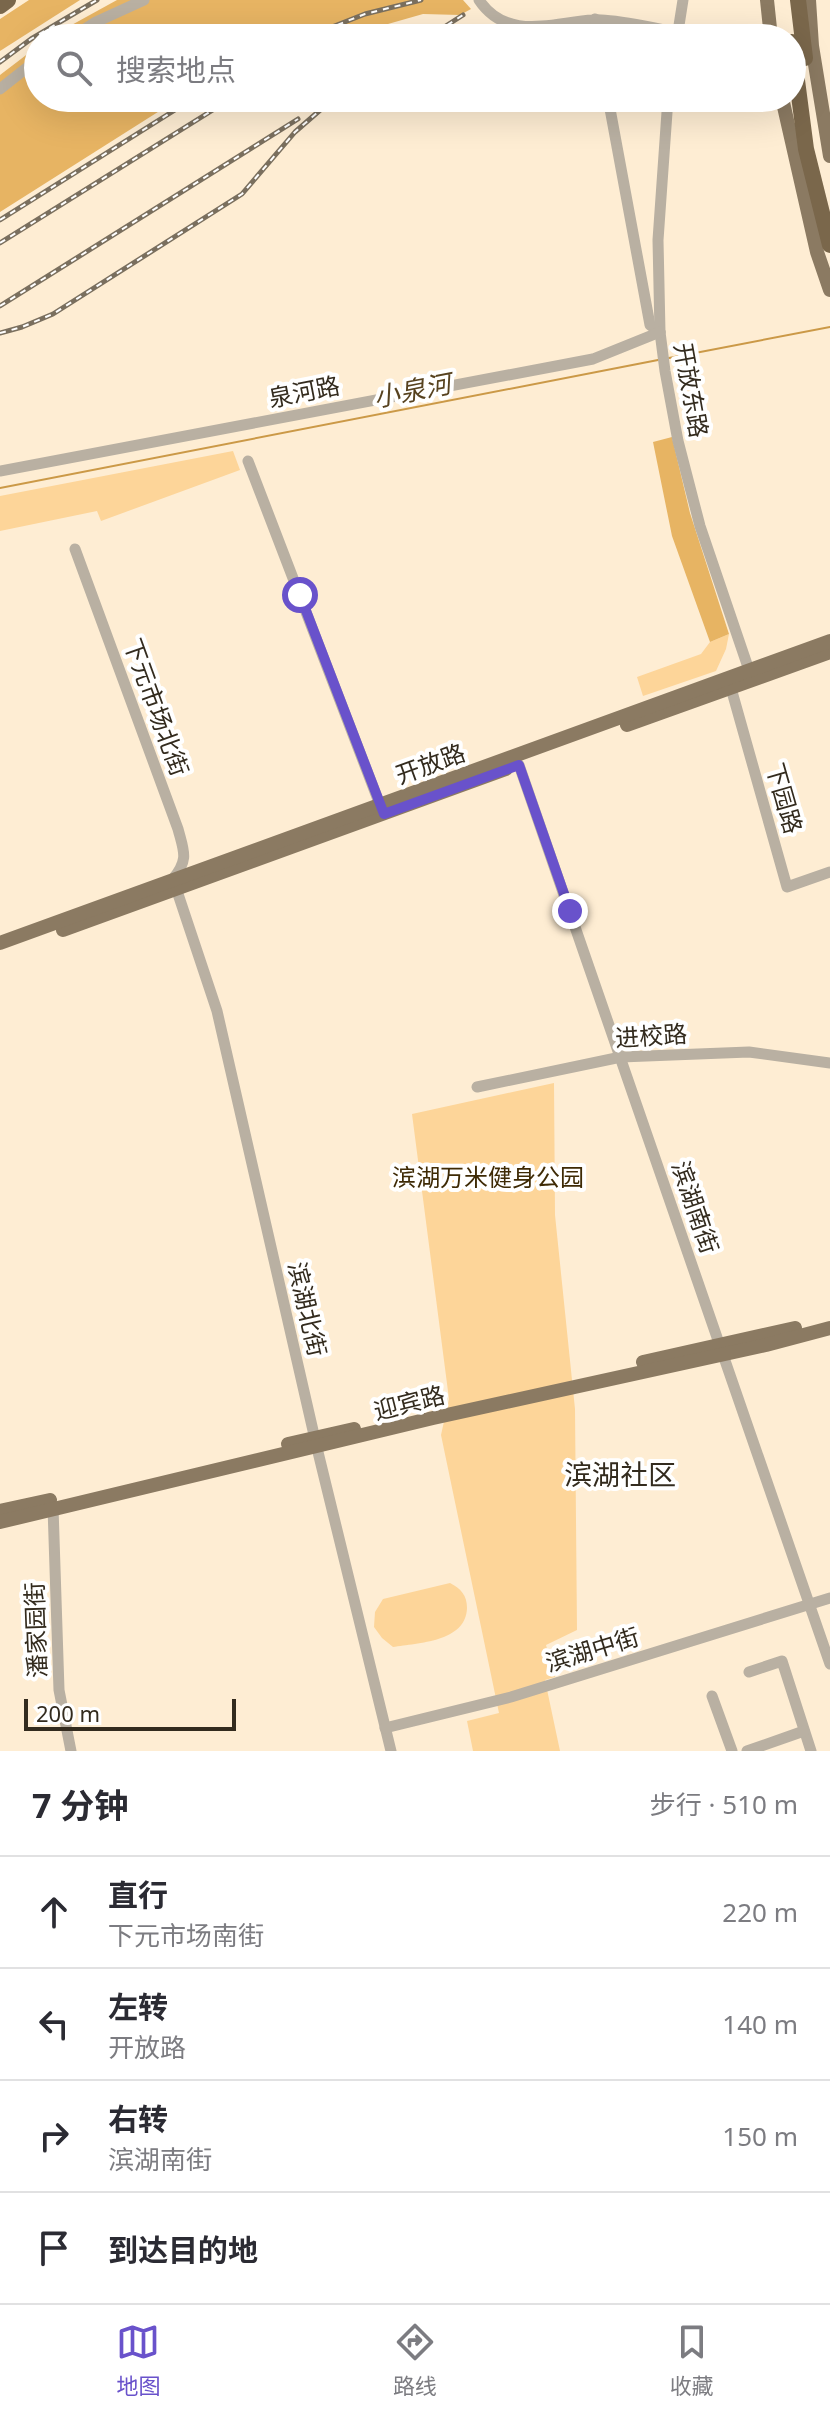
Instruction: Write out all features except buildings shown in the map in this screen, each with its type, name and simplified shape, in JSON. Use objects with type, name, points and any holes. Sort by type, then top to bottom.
[{"type":"highway","points":[[0,6],[8,0]]},
{"type":"highway","points":[[787,0],[790,24]]},
{"type":"highway","points":[[798,0],[801,24]]},
{"type":"highway","points":[[806,67],[815,142],[830,201]]},
{"type":"highway","points":[[801,112],[806,149],[830,245]]},
{"type":"main road","points":[[767,0],[770,24]]},
{"type":"main road","points":[[809,0],[812,46],[830,156]]},
{"type":"main road","points":[[785,112],[817,252],[830,290]]},
{"type":"main road","name":"开放路","points":[[750,675],[830,641]]},
{"type":"main road","name":"开放路","points":[[0,943],[382,809],[658,702],[830,652]]},
{"type":"main road","name":"开放路","points":[[382,809],[519,765],[729,682]]},
{"type":"main road","name":"开放路","points":[[0,952],[174,884]]},
{"type":"main road","name":"迎宾路","points":[[0,1522],[316,1443],[721,1349],[830,1320]]},
{"type":"main road","name":"迎宾路","points":[[721,1349],[830,1328]]},
{"type":"main road","name":"迎宾路","points":[[0,1511],[316,1443]]},
{"type":"street","points":[[93,24],[144,0]]},
{"type":"street","points":[[479,0],[497,17],[513,24]]},
{"type":"street","points":[[679,24],[683,0]]},
{"type":"street","points":[[595,19],[596,24]]},
{"type":"street","points":[[567,24],[595,19],[622,24]]},
{"type":"street","points":[[0,89],[24,70]]},
{"type":"street","points":[[806,101],[830,107]]},
{"type":"street","points":[[611,112],[650,325],[660,337]]},
{"type":"street","name":"开放东路","points":[[666,112],[658,240],[660,337],[665,371],[678,441],[700,526],[750,675]]},
{"type":"street","name":"泉河路","points":[[0,471],[593,359],[660,337]]},
{"type":"street","points":[[248,461],[382,809]]},
{"type":"street","name":"下元市场北街","points":[[75,549],[178,829],[185,857],[184,866],[174,884]]},
{"type":"street","name":"下园路","points":[[729,682],[787,887],[830,872]]},
{"type":"street","name":"滨湖南街","points":[[519,765],[830,1664]]},
{"type":"street","name":"滨湖北街","points":[[174,884],[217,1011],[316,1443],[391,1751]]},
{"type":"street","name":"进校路","points":[[477,1087],[621,1057],[749,1052],[830,1063]]},
{"type":"street","name":"潘家园街","points":[[53,1507],[59,1690],[71,1751]]},
{"type":"street","name":"滨湖中街","points":[[385,1728],[511,1697],[830,1598]]},
{"type":"street","points":[[749,1672],[782,1661],[811,1751]]},
{"type":"street","points":[[712,1696],[732,1751]]},
{"type":"street","points":[[747,1751],[804,1731]]},
{"type":"green space","points":[[233,451],[240,470],[101,521],[97,511],[0,531],[0,496]]},
{"type":"green space","points":[[729,634],[716,671],[643,696],[637,677],[701,654],[710,642]]},
{"type":"green space","name":"滨湖万米健身公园","points":[[554,1083],[555,1215],[575,1409],[577,1630],[546,1645],[555,1677],[545,1680],[560,1751],[473,1751],[467,1721],[499,1713],[441,1435],[449,1399],[412,1114]]},
{"type":"green space","points":[[450,1583],[463,1593],[467,1608],[465,1619],[450,1634],[427,1642],[393,1647],[374,1627],[375,1612],[383,1599]]},
{"type":"shaded area","points":[[29,0],[80,0],[42,24],[24,24],[24,36],[0,51],[0,19]]},
{"type":"shaded area","points":[[117,0],[463,0],[471,9],[460,15],[423,14],[388,24],[73,24]]},
{"type":"shaded area","points":[[24,57],[24,112],[158,112],[0,212],[0,75]]},
{"type":"shaded area","points":[[672,437],[690,513],[729,634],[710,642],[672,536],[653,442]]},
{"type":"waterway","name":"小泉河","points":[[669,358],[830,327]]},
{"type":"waterway","name":"小泉河","points":[[0,488],[658,360]]},
{"type":"railway","points":[[56,24],[97,0]]},
{"type":"railway","points":[[340,24],[365,14],[421,0]]},
{"type":"railway","points":[[449,24],[463,15]]},
{"type":"railway","points":[[0,62],[24,44]]},
{"type":"railway","points":[[0,220],[172,112]]},
{"type":"railway","points":[[0,243],[210,112]]},
{"type":"railway","points":[[0,333],[53,314],[242,194],[295,132],[318,112]]},
{"type":"railway","points":[[0,306],[298,119]]},
{"type":"district","name":"滨湖社区","points":[[620,1474]]},
{"type":"route","points":[[300,595],[384,814],[519,765],[570,911]]}]
